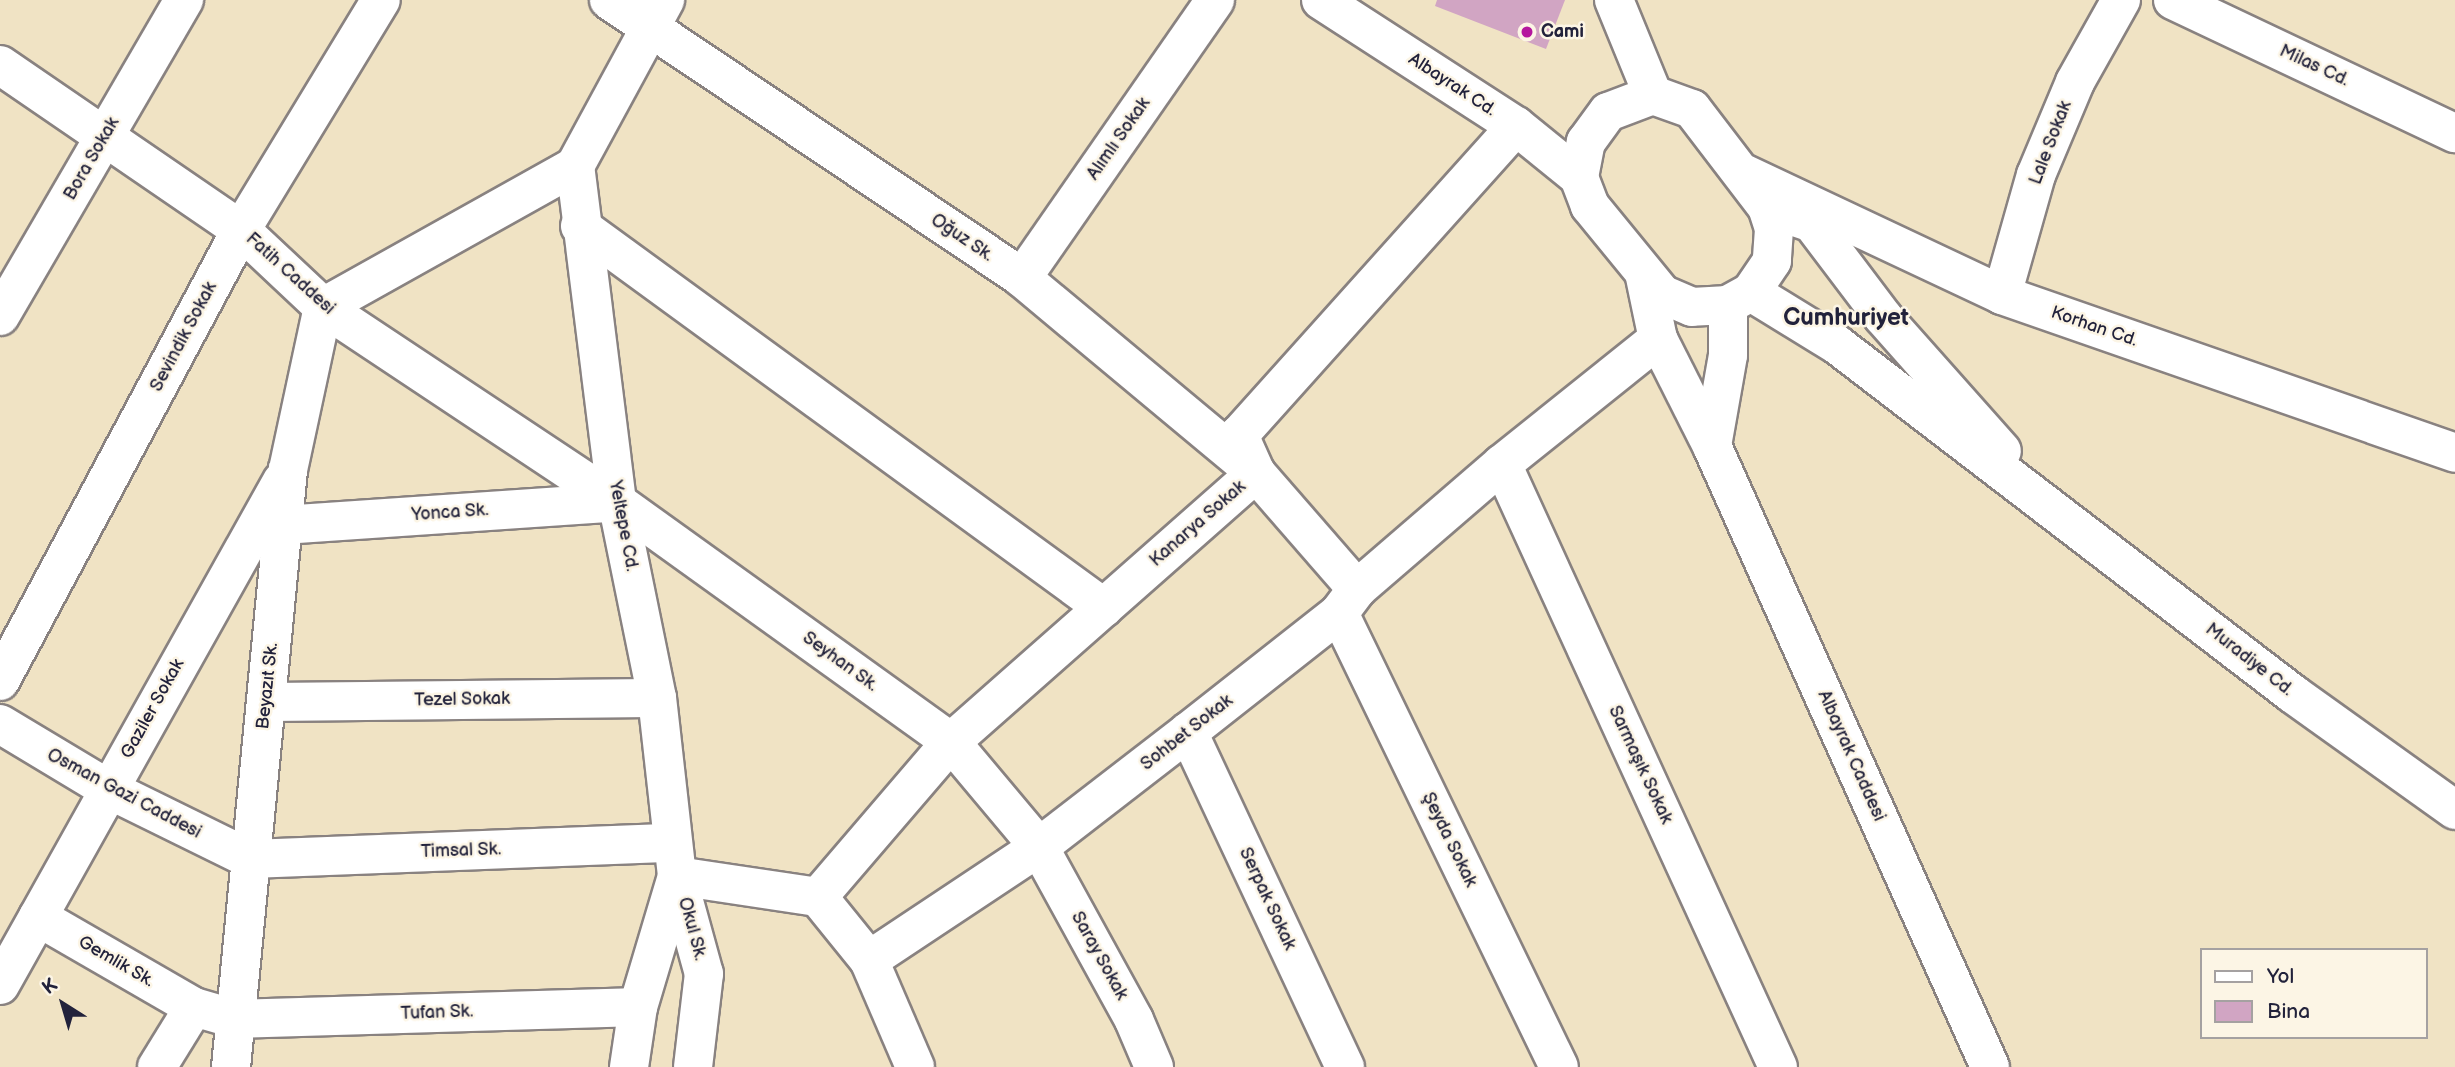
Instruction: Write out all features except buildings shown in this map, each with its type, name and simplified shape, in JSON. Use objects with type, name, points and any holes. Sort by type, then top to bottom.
[{"type":"street","name":"Bora Sokak","points":[[0,316],[184,0]]},
{"type":"street","name":"Sevindik Sokak","points":[[0,681],[241,230],[381,0]]},
{"type":"street","name":"Oğuz Sk.","points":[[609,0],[657,14],[1022,278],[1256,473]]},
{"type":"street","name":"Alımlı Sokak","points":[[1022,278],[1215,0]]},
{"type":"street","name":"Albayrak Cd.","points":[[1321,0],[1516,126],[1579,177]]},
{"type":"street","name":"Lale Sokak","points":[[2002,295],[2041,164],[2075,82],[2121,0]]},
{"type":"street","name":"Milas Cd.","points":[[2174,0],[2455,132]]},
{"type":"street","points":[[1619,3],[1653,95]]},
{"type":"street","points":[[323,307],[575,166],[657,14]]},
{"type":"street","name":"Fatih Caddesi","points":[[0,65],[104,139],[241,230],[323,307],[617,502]]},
{"type":"street","points":[[1653,95],[1692,109],[1745,174],[1767,207],[1775,245],[1765,276],[1739,299],[1707,308],[1675,303],[1645,277],[1590,206],[1579,177],[1586,142],[1608,113],[1653,95]]},
{"type":"street","name":"Kanarya Sokak","points":[[818,897],[951,742],[1256,473],[1239,435],[1516,126]]},
{"type":"street","name":"Yeltepe Cd.","points":[[575,166],[580,226],[617,502],[657,698],[675,859],[638,1007],[629,1067]]},
{"type":"street","name":"Korhan Cd.","points":[[1745,174],[2002,295],[2455,453]]},
{"type":"street","name":"Muradiye Cd.","points":[[1767,207],[1812,223],[1883,317],[2047,503]]},
{"type":"street","points":[[580,226],[1104,608]]},
{"type":"street","name":"Albayrak Caddesi","points":[[1645,277],[1658,339],[1712,446],[1990,1067]]},
{"type":"street","points":[[1712,446],[1739,299]]},
{"type":"street","name":"Muradiye Cd.","points":[[1739,299],[1836,344],[2293,694],[2455,810]]},
{"type":"street","name":"Beyazıt Sk.","points":[[231,1067],[288,470],[323,307]]},
{"type":"street","name":"Sohbet Sokak","points":[[869,960],[1040,847],[1188,732],[1348,601],[1502,464],[1658,339]]},
{"type":"street","name":"Sarmaşık Sokak","points":[[1502,464],[1778,1067]]},
{"type":"street","name":"Gaziler Sokak","points":[[0,985],[288,470]]},
{"type":"street","name":"Şeyda Sokak","points":[[1256,473],[1348,601],[1559,1067]]},
{"type":"street","name":"Yonca Sk.","points":[[283,525],[617,502]]},
{"type":"street","name":"Seyhan Sk.","points":[[617,502],[951,742],[1040,847]]},
{"type":"street","name":"Tezel Sokak","points":[[266,702],[657,698]]},
{"type":"street","name":"Osman Gazi Caddesi","points":[[0,724],[108,789],[250,859]]},
{"type":"street","name":"Serpak Sokak","points":[[1188,732],[1345,1067]]},
{"type":"street","name":"Saray Sokak","points":[[1040,847],[1134,1020],[1154,1067]]},
{"type":"street","name":"Timsal Sk.","points":[[250,859],[675,859]]},
{"type":"street","points":[[675,859],[818,897],[869,960],[915,1067]]},
{"type":"street","name":"Okul Sk.","points":[[675,859],[704,974],[693,1067]]},
{"type":"street","name":"Gemlik Sk.","points":[[38,917],[194,1007],[235,1019]]},
{"type":"street","points":[[157,1067],[194,1007]]},
{"type":"street","name":"Tufan Sk.","points":[[235,1019],[638,1007]]},
{"type":"place","name":"Cami","points":[[1527,32]]},
{"type":"district","name":"Cumhuriyet","points":[[1846,318]]}]
